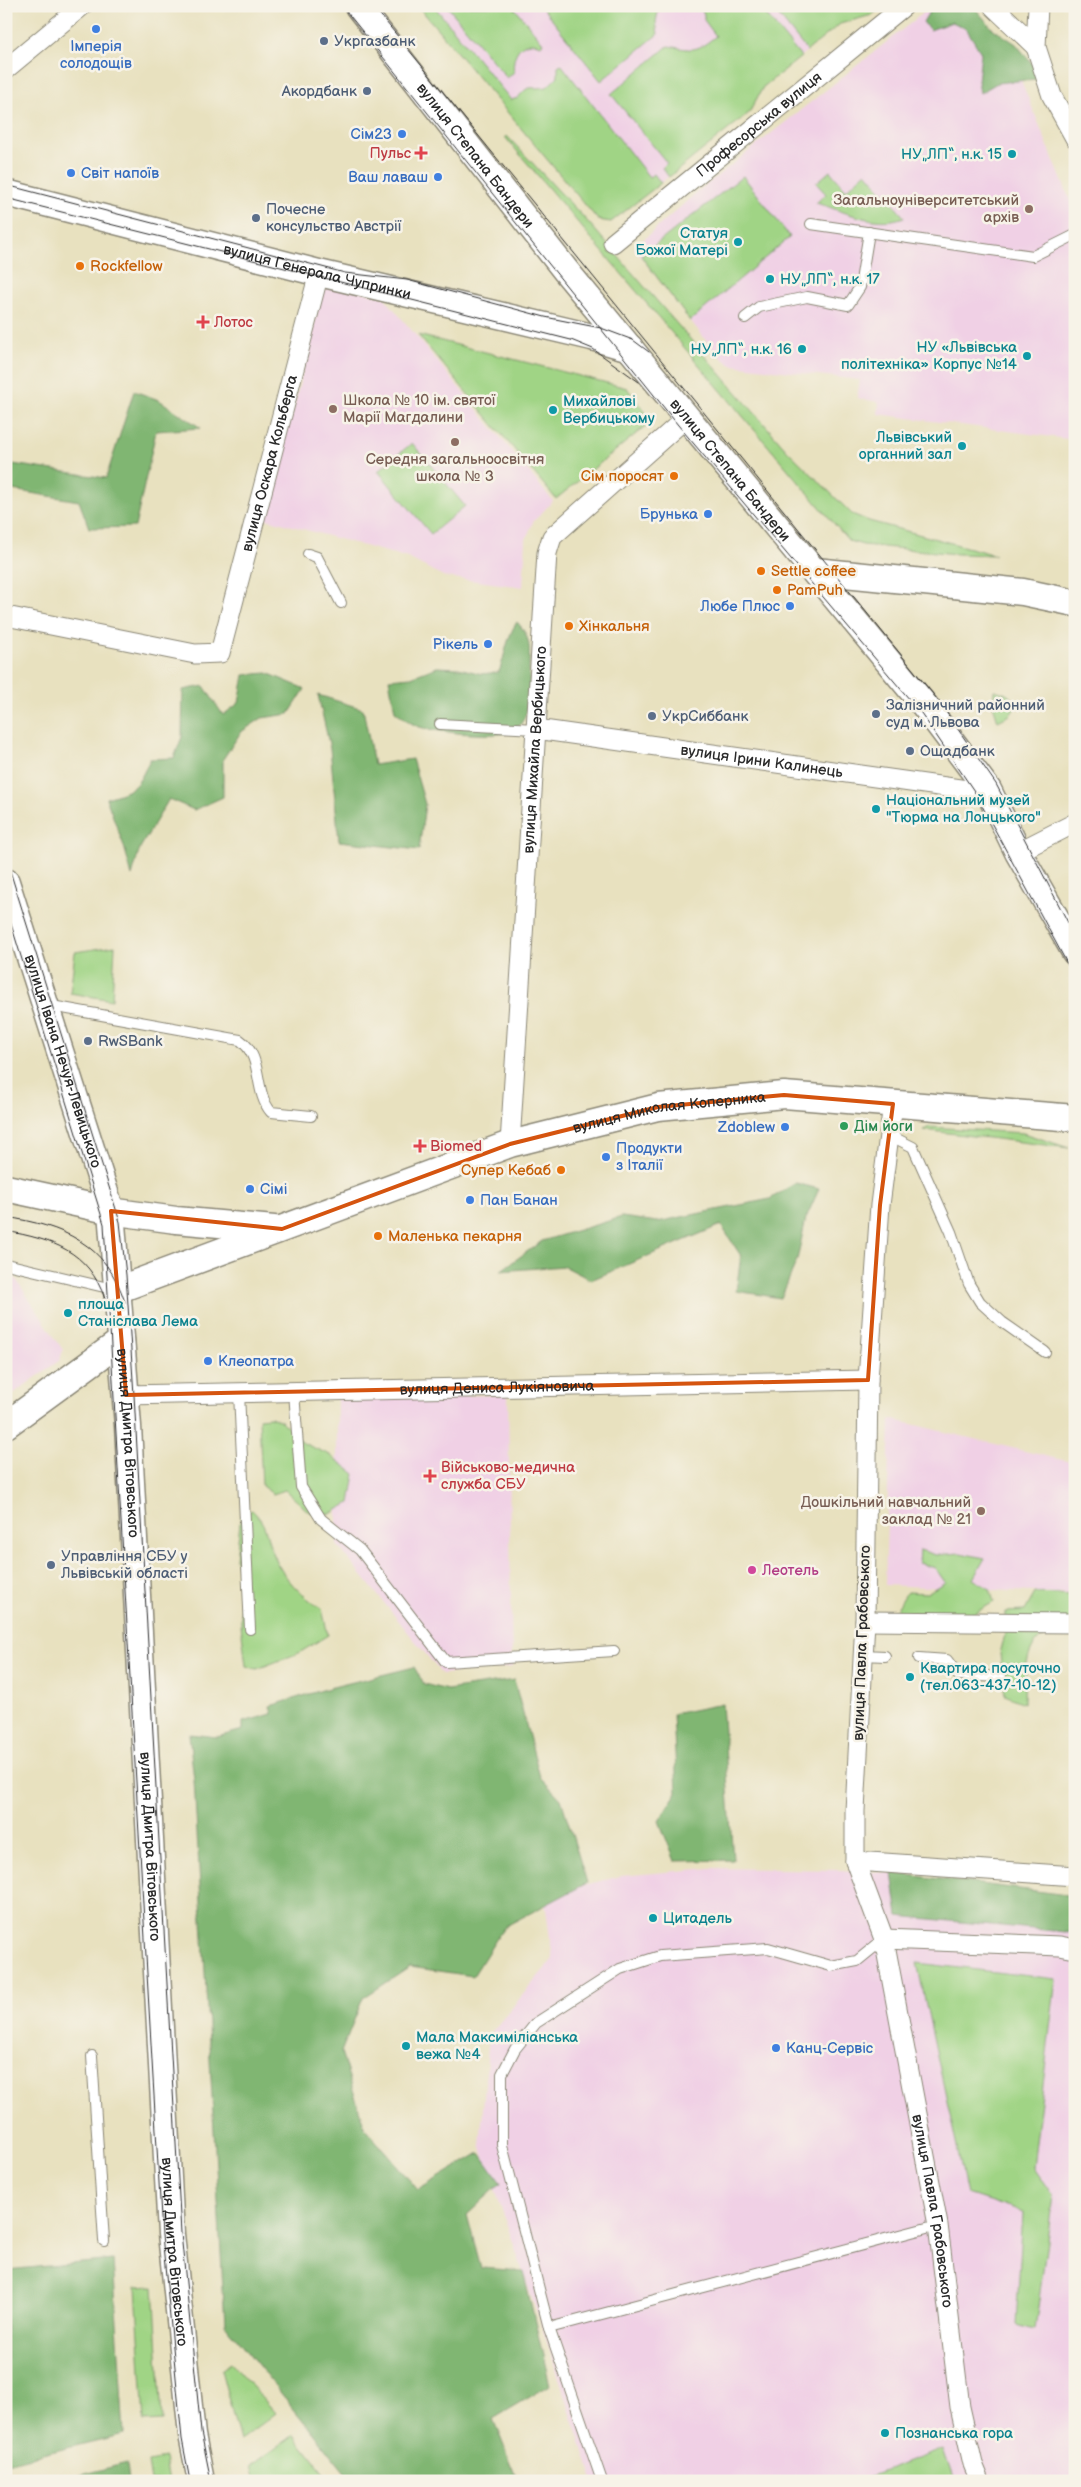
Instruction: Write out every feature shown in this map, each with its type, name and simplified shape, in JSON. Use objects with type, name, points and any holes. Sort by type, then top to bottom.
[{"type":"main road","name":"вулиця Степана Бандери","points":[[358,6],[630,348],[925,706],[988,790],[1018,852],[1075,952]]},
{"type":"main road","name":"вулиця Генерала Чупринки","points":[[6,193],[630,348]]},
{"type":"main road","points":[[815,571],[1023,592],[1075,603]]},
{"type":"main road","name":"вулиця Івана Нечуя-Левицького","points":[[6,882],[111,1211]]},
{"type":"main road","name":"вулиця Миколая Коперника","points":[[117,1290],[510,1144],[658,1107],[784,1096],[1075,1118]]},
{"type":"main road","name":"вулиця Миколая Коперника","points":[[6,1188],[111,1211],[176,1220],[282,1229]]},
{"type":"main road","name":"вулиця Дмитра Вітовського","points":[[111,1211],[126,1395],[170,2234],[192,2436],[201,2481]]},
{"type":"main road","points":[[6,1425],[122,1341]]},
{"type":"street","points":[[6,69],[82,6]]},
{"type":"street","name":"Професорська вулиця","points":[[614,243],[904,6]]},
{"type":"street","points":[[993,6],[1036,47]]},
{"type":"street","points":[[1038,6],[1036,47],[1052,96],[1075,138]]},
{"type":"street","name":"вулиця Оскара Кольберга","points":[[6,616],[194,654],[220,653],[256,540],[319,272]]},
{"type":"street","name":"вулиця Михайла Вербицького","points":[[510,1144],[547,553],[552,537],[687,417]]},
{"type":"street","name":"вулиця Ірини Калинець","points":[[536,730],[974,791],[988,790]]},
{"type":"street","points":[[1018,852],[1075,823]]},
{"type":"street","name":"вулиця Павла Грабовського","points":[[893,1104],[880,1205],[868,1380],[865,1621],[855,1811],[855,1861],[884,1938],[938,2225],[960,2407],[980,2481]]},
{"type":"street","name":"вулиця Дениса Лукіяновича","points":[[126,1395],[868,1380]]},
{"type":"street","points":[[865,1621],[1075,1623]]},
{"type":"street","points":[[855,1861],[1075,1876]]},
{"type":"street","points":[[884,1938],[1075,1949]]},
{"type":"lane","points":[[811,224],[1032,256],[1075,235]]},
{"type":"lane","points":[[745,318],[759,307],[807,297],[848,305],[860,287],[868,232]]},
{"type":"lane","points":[[308,554],[317,557],[341,603]]},
{"type":"lane","points":[[440,724],[536,730]]},
{"type":"lane","points":[[45,1005],[240,1040],[249,1046],[254,1056],[264,1104],[271,1112],[311,1116]]},
{"type":"lane","points":[[888,1135],[913,1147],[951,1232],[970,1284],[980,1302],[1002,1322],[1044,1352]]},
{"type":"lane","points":[[6,1264],[117,1290]]},
{"type":"lane","points":[[294,1392],[301,1487],[321,1519],[360,1550],[446,1662],[614,1651]]},
{"type":"lane","points":[[239,1393],[250,1629]]},
{"type":"lane","points":[[863,1655],[885,1656]]},
{"type":"lane","points":[[919,1658],[947,1660],[958,1674],[1001,1677]]},
{"type":"lane","points":[[602,2481],[549,2328],[502,2145],[502,2074],[516,2049],[536,2023],[620,1968],[660,1956],[768,1948],[831,1966],[857,1960],[884,1938]]},
{"type":"lane","points":[[92,2056],[104,2241]]},
{"type":"lane","points":[[549,2328],[938,2225]]},
{"type":"highlighted area","points":[[784,1095],[893,1104],[880,1205],[868,1380],[126,1395],[111,1211],[282,1229],[510,1144],[658,1107]]},
{"type":"shaded area","points":[[418,6],[882,6],[872,15],[840,24],[763,87],[749,113],[611,222],[598,220]]},
{"type":"shaded area","points":[[932,6],[956,6],[1020,78],[1075,212],[1075,440],[878,414],[879,402],[857,398],[860,380],[731,365],[715,352],[634,248],[696,193]]},
{"type":"shaded area","points":[[331,284],[384,297],[553,501],[533,522],[526,539],[523,587],[445,577],[408,558],[259,517],[280,435],[292,415],[322,292]]},
{"type":"shaded area","points":[[6,1264],[63,1350],[60,1360],[6,1399]]},
{"type":"shaded area","points":[[508,1395],[512,1667],[442,1674],[337,1545],[337,1398]]},
{"type":"shaded area","name":"Дошкільний навчальний заклад № 21","points":[[890,1419],[1075,1463],[1075,1594],[885,1585]]},
{"type":"shaded area","points":[[711,1868],[839,1870],[892,1873],[898,1916],[1075,1933],[1075,2481],[594,2481],[480,2145],[489,2035],[553,1959],[544,1895],[621,1876]]},
{"type":"green space","points":[[418,6],[434,6],[511,100],[518,98],[525,90],[530,88],[547,87],[558,76],[558,66],[561,64],[649,177],[654,174],[661,183],[611,222],[598,220]]},
{"type":"green space","points":[[447,6],[513,6],[543,43],[541,45],[528,43],[523,45],[516,53],[514,59],[514,72],[507,78]]},
{"type":"green space","points":[[541,6],[659,6],[656,22],[658,34],[601,81]]},
{"type":"green space","points":[[691,6],[759,6],[801,57],[763,87],[749,113],[669,177],[662,168],[667,163],[611,94],[668,46],[694,49],[716,36],[704,20],[704,14],[701,9]]},
{"type":"green space","points":[[771,6],[882,6],[872,15],[840,24],[807,51]]},
{"type":"green space","points":[[936,6],[973,6],[992,28],[1016,44],[1039,72],[1037,79],[997,83],[980,93],[978,81],[981,53],[966,28],[952,22],[930,30],[923,22],[929,12]]},
{"type":"green space","points":[[507,136],[588,222],[787,450],[852,514],[869,521],[996,555],[957,554],[863,545],[849,541],[505,137]]},
{"type":"green space","points":[[830,171],[846,190],[866,172],[904,217],[882,221],[871,220],[816,203],[826,194],[816,183]]},
{"type":"green space","points":[[743,176],[790,237],[690,321],[641,256]]},
{"type":"green space","points":[[418,335],[627,388],[652,421],[556,499]]},
{"type":"green space","points":[[134,391],[159,400],[201,428],[156,431],[135,527],[89,528],[79,501],[6,489],[6,463],[106,478]]},
{"type":"green space","points":[[412,443],[465,506],[431,534],[378,471]]},
{"type":"green space","points":[[517,622],[528,640],[529,687],[527,711],[520,725],[515,730],[497,734],[467,734],[436,730],[414,725],[395,711],[389,679],[411,677],[437,667],[459,668],[482,674],[499,672],[508,640]]},
{"type":"green space","points":[[267,673],[305,689],[289,714],[262,718],[241,732],[223,759],[223,797],[194,810],[169,799],[140,848],[132,876],[124,846],[106,798],[135,786],[150,759],[174,758],[182,737],[183,690],[204,686],[223,715],[239,703],[244,675]]},
{"type":"green space","points":[[994,690],[1011,697],[1015,708],[1010,715],[998,721],[993,705]]},
{"type":"green space","points":[[318,695],[363,709],[374,765],[412,759],[425,804],[419,850],[339,841],[330,748]]},
{"type":"green space","points":[[115,946],[112,1000],[70,993],[75,952]]},
{"type":"green space","points":[[929,1127],[1023,1133],[1069,1148],[924,1130]]},
{"type":"green space","points":[[796,1183],[819,1189],[806,1218],[797,1260],[781,1298],[736,1291],[741,1256],[721,1225],[591,1280],[564,1266],[500,1271],[542,1241],[622,1217],[657,1222],[770,1199]]},
{"type":"green space","points":[[270,1417],[282,1421],[303,1443],[330,1455],[355,1474],[350,1503],[330,1514],[309,1512],[285,1490],[273,1494],[262,1486],[259,1418]]},
{"type":"green space","points":[[252,1510],[264,1526],[273,1555],[282,1571],[300,1592],[322,1609],[328,1635],[299,1653],[257,1669],[246,1666],[241,1625],[241,1582],[236,1559],[241,1514]]},
{"type":"green space","points":[[920,1550],[936,1555],[960,1553],[985,1558],[973,1579],[990,1589],[994,1602],[973,1614],[907,1613],[896,1610],[907,1592],[927,1593],[945,1582],[935,1568],[919,1563]]},
{"type":"green space","points":[[1035,1593],[1075,1595],[1075,1627],[1052,1632],[1042,1637],[1035,1644],[1030,1653],[1025,1672],[1024,1703],[1005,1695],[1000,1654],[1005,1634],[1005,1612],[1025,1611]]},
{"type":"green space","points":[[414,1667],[424,1684],[447,1690],[514,1680],[540,1777],[561,1799],[587,1883],[504,1927],[473,1976],[410,1967],[363,1998],[341,2052],[365,2128],[418,2190],[480,2153],[501,2183],[467,2215],[481,2268],[523,2271],[550,2385],[493,2419],[518,2481],[352,2481],[225,2324],[194,1780],[189,1734],[217,1737],[243,1730],[243,1722],[272,1714],[270,1706],[329,1688]]},
{"type":"green space","points":[[722,1704],[733,1860],[675,1861],[659,1821],[677,1792],[673,1714]]},
{"type":"green space","points":[[892,1873],[1075,1896],[1075,1933],[898,1916]]},
{"type":"green space","points":[[917,1963],[1056,1979],[1033,2167],[1053,2196],[1035,2329],[1016,2324],[1023,2212],[967,2194]]},
{"type":"green space","points":[[113,2260],[124,2434],[6,2463],[6,2270]]},
{"type":"green space","points":[[154,2286],[162,2421],[144,2422],[136,2287]]},
{"type":"green space","points":[[231,2363],[276,2413],[240,2441],[221,2370]]},
{"type":"green space","points":[[294,2435],[330,2481],[255,2481],[251,2466]]},
{"type":"green space","points":[[943,2449],[954,2481],[857,2481]]},
{"type":"green space","points":[[165,2459],[169,2481],[151,2481],[148,2462]]},
{"type":"green space","points":[[127,2463],[129,2481],[57,2481]]},
{"type":"tram line","points":[[342,6],[678,425],[921,713],[974,791],[1075,978]]},
{"type":"tram line","points":[[373,6],[937,699],[996,784],[1075,936]]},
{"type":"tram line","points":[[6,185],[345,273],[407,280],[545,317],[601,328],[633,340],[649,352]]},
{"type":"tram line","points":[[6,198],[571,340],[593,349],[639,382]]},
{"type":"tram line","points":[[6,858],[120,1222],[126,1275],[134,1395],[181,2233],[201,2432],[211,2481]]},
{"type":"tram line","points":[[6,908],[104,1224],[162,2235],[182,2439],[190,2481]]},
{"type":"tram line","points":[[6,1217],[46,1226],[64,1232],[80,1241],[106,1265],[117,1282],[125,1302]]},
{"type":"tram line","points":[[6,1231],[23,1234],[53,1244],[79,1258],[98,1282],[105,1299]]},
{"type":"place","name":"Імперія солодощів","points":[[96,29]]},
{"type":"place","name":"Укргазбанк","points":[[324,41]]},
{"type":"place","name":"Акордбанк","points":[[367,91]]},
{"type":"place","name":"Сім23","points":[[402,134]]},
{"type":"place","name":"Пульс","points":[[421,153]]},
{"type":"place","name":"НУ„ЛП“, н.к. 15","points":[[1012,154]]},
{"type":"place","name":"Світ напоїв","points":[[71,173]]},
{"type":"place","name":"Ваш лаваш","points":[[438,177]]},
{"type":"place","name":"Загальноуніверситетський архів","points":[[1029,209]]},
{"type":"place","name":"Почесне консульство Австрії","points":[[256,218]]},
{"type":"place","name":"Статуя Божої Матері","points":[[738,242]]},
{"type":"place","name":"Rockfellow","points":[[80,266]]},
{"type":"place","name":"НУ„ЛП“, н.к. 17","points":[[770,279]]},
{"type":"place","name":"Лотос","points":[[203,322]]},
{"type":"place","name":"НУ„ЛП“, н.к. 16","points":[[802,349]]},
{"type":"place","name":"НУ «Львівська політехніка» Корпус №14","points":[[1027,356]]},
{"type":"place","name":"Школа № 10 ім. святої Марії Магдалини","points":[[333,409]]},
{"type":"place","name":"Михайлові Вербицькому","points":[[553,410]]},
{"type":"place","name":"Середня загальноосвітня школа № 3","points":[[455,442]]},
{"type":"place","name":"Львівський органний зал","points":[[962,446]]},
{"type":"place","name":"Сім поросят","points":[[674,476]]},
{"type":"place","name":"Брунька","points":[[708,514]]},
{"type":"place","name":"Settle coffee","points":[[761,571]]},
{"type":"place","name":"PamPuh","points":[[777,590]]},
{"type":"place","name":"Любе Плюс","points":[[790,606]]},
{"type":"place","name":"Хінкальня","points":[[569,626]]},
{"type":"place","name":"Рікель","points":[[488,644]]},
{"type":"place","name":"Залізничний районний суд м. Львова","points":[[876,714]]},
{"type":"place","name":"УкрСиббанк","points":[[652,716]]},
{"type":"place","name":"Ощадбанк","points":[[910,751]]},
{"type":"place","name":"Національний музей \"Тюрма на Лонцького\"","points":[[876,809]]},
{"type":"place","name":"RwSBank","points":[[88,1041]]},
{"type":"place","name":"Дім йоги","points":[[844,1126]]},
{"type":"place","name":"Zdoblew","points":[[785,1127]]},
{"type":"place","name":"Biomed","points":[[420,1146]]},
{"type":"place","name":"Продукти з Італії","points":[[606,1157]]},
{"type":"place","name":"Супер Кебаб","points":[[561,1170]]},
{"type":"place","name":"Сімі","points":[[250,1189]]},
{"type":"place","name":"Пан Банан","points":[[470,1200]]},
{"type":"place","name":"Маленька пекарня","points":[[378,1236]]},
{"type":"place","name":"площа Станіслава Лема","points":[[68,1313]]},
{"type":"place","name":"Клеопатра","points":[[208,1361]]},
{"type":"place","name":"Військово-медична служба СБУ","points":[[430,1476]]},
{"type":"place","name":"Дошкільний навчальний заклад № 21","points":[[981,1511]]},
{"type":"place","name":"Управління СБУ у Львівській області","points":[[51,1565]]},
{"type":"place","name":"Леотель","points":[[752,1570]]},
{"type":"place","name":"Квартира посуточно (тел.063-437-10-12)","points":[[910,1677]]},
{"type":"place","name":"Цитадель","points":[[653,1918]]},
{"type":"place","name":"Мала Максиміліанська вежа №4","points":[[406,2046]]},
{"type":"place","name":"Канц-Сервіс","points":[[776,2048]]},
{"type":"place","name":"Познанська гора","points":[[885,2433]]}]
